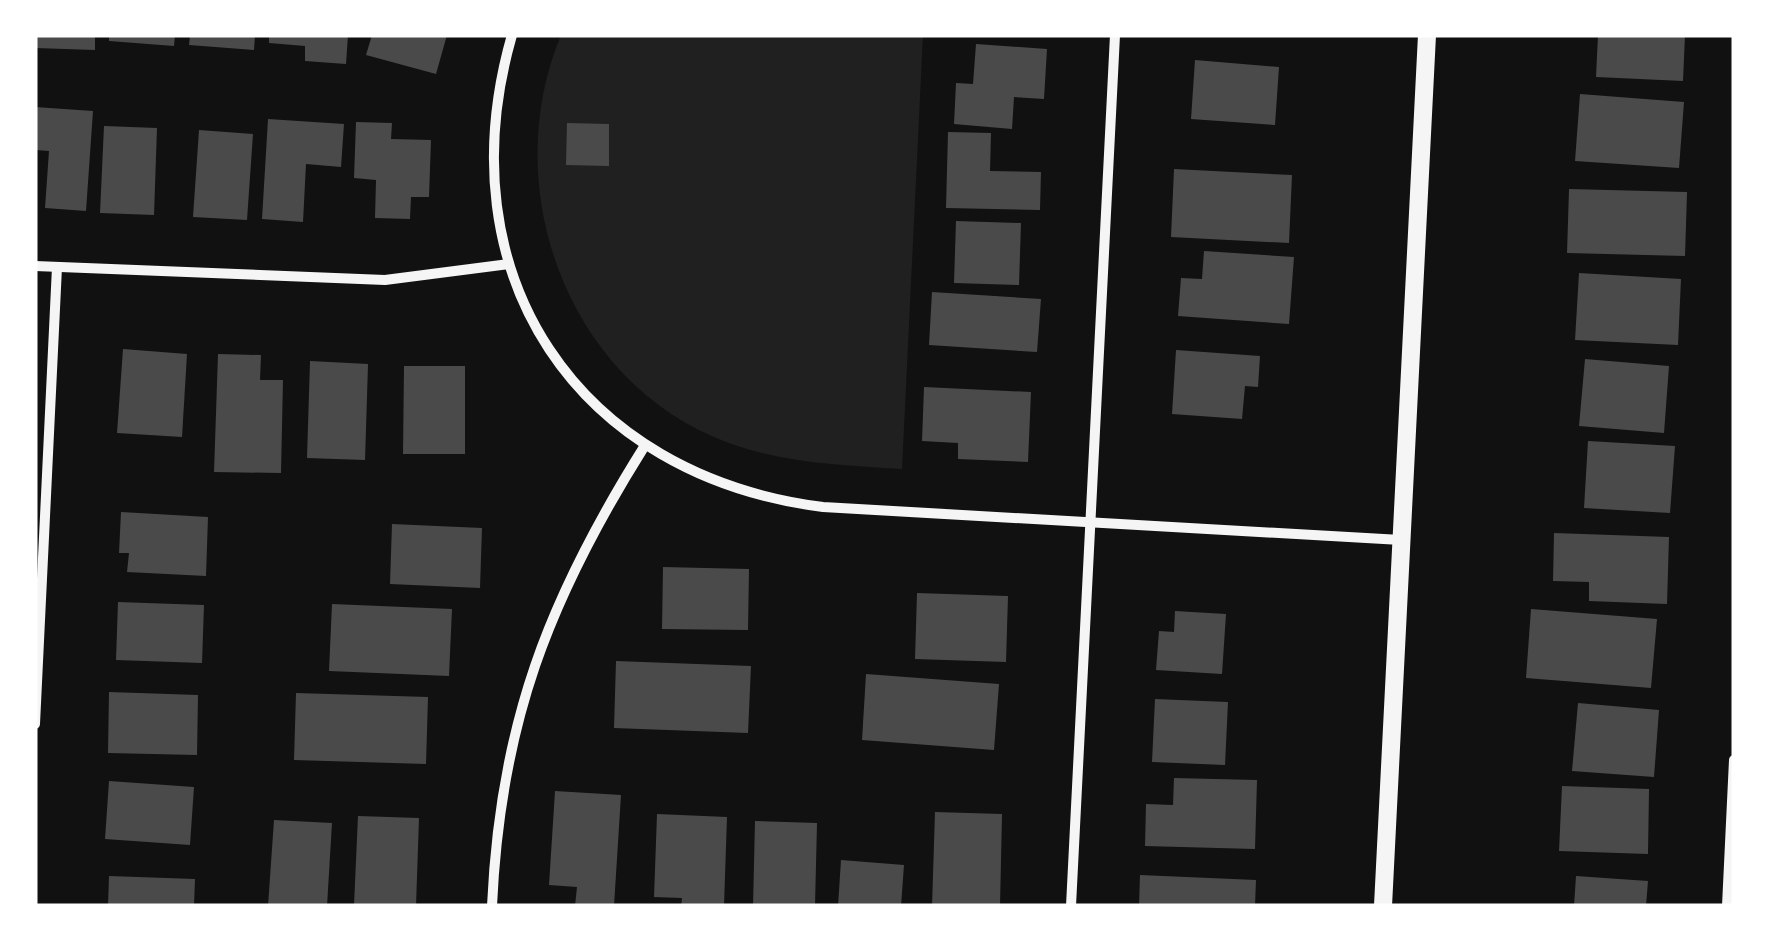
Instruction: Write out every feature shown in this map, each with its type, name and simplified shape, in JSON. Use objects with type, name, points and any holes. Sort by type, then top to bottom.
[{"type":"street","points":[[512,35],[495,113],[494,194],[509,264],[534,323],[572,380],[620,430],[644,447],[714,483],[788,503],[1401,540]]},
{"type":"street","points":[[1071,906],[1115,35]]},
{"type":"street","points":[[1383,906],[1427,35]]},
{"type":"street","points":[[35,266],[385,280],[509,264]]},
{"type":"street","points":[[35,724],[57,267]]},
{"type":"street","points":[[492,906],[500,798],[532,667],[572,572],[644,447]]},
{"type":"street","points":[[1727,906],[1734,760]]},
{"type":"shaded area","points":[[561,35],[923,35],[902,469],[806,461],[737,446],[662,407],[618,368],[583,320],[558,267],[542,210],[538,151],[544,92]]},
{"type":"building","points":[[35,35],[95,35],[95,50],[35,48]]},
{"type":"building","points":[[109,35],[175,35],[174,46],[109,41]]},
{"type":"building","points":[[190,35],[255,35],[254,50],[189,45]]},
{"type":"building","points":[[269,35],[348,35],[346,64],[305,61],[305,46],[269,43]]},
{"type":"building","points":[[372,35],[447,35],[436,74],[366,55]]},
{"type":"building","points":[[1598,35],[1685,35],[1683,81],[1596,77]]},
{"type":"building","points":[[976,44],[1047,49],[1044,99],[1014,97],[1012,129],[954,124],[956,83],[973,84]]},
{"type":"building","points":[[1195,60],[1279,67],[1275,125],[1191,119]]},
{"type":"building","points":[[1580,94],[1684,102],[1679,168],[1575,161]]},
{"type":"building","points":[[35,107],[93,111],[86,211],[45,208],[49,151],[35,150]]},
{"type":"building","points":[[268,119],[344,124],[341,167],[306,164],[303,222],[262,219]]},
{"type":"building","points":[[356,122],[392,123],[391,139],[431,140],[429,197],[411,197],[410,219],[375,218],[376,180],[354,178]]},
{"type":"building","points":[[567,123],[609,124],[609,166],[566,165]]},
{"type":"building","points":[[104,126],[157,128],[154,215],[100,213]]},
{"type":"building","points":[[199,130],[253,134],[247,220],[193,217]]},
{"type":"building","points":[[948,132],[991,133],[990,171],[1041,172],[1040,210],[946,208]]},
{"type":"building","points":[[1174,169],[1292,175],[1289,243],[1171,237]]},
{"type":"building","points":[[1569,189],[1687,192],[1685,256],[1567,253]]},
{"type":"building","points":[[956,221],[1021,223],[1019,285],[954,283]]},
{"type":"building","points":[[1204,251],[1294,257],[1289,324],[1178,316],[1181,278],[1202,279]]},
{"type":"building","points":[[1579,273],[1681,279],[1678,345],[1575,340]]},
{"type":"building","points":[[932,292],[1041,299],[1037,352],[929,345]]},
{"type":"building","points":[[123,349],[187,354],[182,437],[117,433]]},
{"type":"building","points":[[1176,350],[1260,356],[1258,387],[1245,386],[1242,419],[1172,414]]},
{"type":"building","points":[[218,354],[261,355],[260,380],[283,380],[281,473],[214,472]]},
{"type":"building","points":[[1585,359],[1669,366],[1664,433],[1579,426]]},
{"type":"building","points":[[310,361],[368,364],[365,460],[307,458]]},
{"type":"building","points":[[404,366],[465,366],[465,454],[403,454]]},
{"type":"building","points":[[924,387],[1031,392],[1028,462],[958,459],[958,443],[922,441]]},
{"type":"building","points":[[1588,441],[1675,446],[1670,513],[1584,508]]},
{"type":"building","points":[[121,512],[208,517],[206,576],[127,572],[129,553],[119,553]]},
{"type":"building","points":[[392,524],[482,528],[480,588],[390,584]]},
{"type":"building","points":[[1554,533],[1669,537],[1667,604],[1589,601],[1589,582],[1553,581]]},
{"type":"building","points":[[663,567],[749,569],[748,630],[662,629]]},
{"type":"building","points":[[917,593],[1008,596],[1006,662],[915,659]]},
{"type":"building","points":[[118,602],[204,605],[202,663],[116,660]]},
{"type":"building","points":[[332,604],[452,609],[449,676],[329,671]]},
{"type":"building","points":[[1531,609],[1657,619],[1651,688],[1526,678]]},
{"type":"building","points":[[1175,611],[1226,614],[1222,674],[1156,670],[1159,631],[1174,632]]},
{"type":"building","points":[[616,661],[751,666],[748,733],[614,728]]},
{"type":"building","points":[[866,674],[999,684],[994,750],[862,740]]},
{"type":"building","points":[[109,692],[198,695],[197,755],[108,753]]},
{"type":"building","points":[[296,693],[428,697],[426,764],[294,760]]},
{"type":"building","points":[[1155,699],[1228,702],[1225,765],[1152,762]]},
{"type":"building","points":[[1578,703],[1659,710],[1654,777],[1572,771]]},
{"type":"building","points":[[1174,778],[1257,780],[1255,849],[1145,846],[1146,804],[1173,805]]},
{"type":"building","points":[[109,781],[194,787],[190,845],[105,839]]},
{"type":"building","points":[[1562,786],[1649,789],[1648,854],[1559,851]]},
{"type":"building","points":[[555,791],[621,795],[614,906],[575,906],[577,887],[549,885]]},
{"type":"building","points":[[935,812],[1002,814],[1000,906],[932,906]]},
{"type":"building","points":[[657,814],[727,817],[724,906],[681,906],[682,898],[654,897]]},
{"type":"building","points":[[358,816],[419,818],[416,906],[354,905]]},
{"type":"building","points":[[274,820],[332,823],[327,906],[268,906]]},
{"type":"building","points":[[755,821],[817,823],[815,906],[753,906]]},
{"type":"building","points":[[841,860],[904,865],[901,906],[838,906]]},
{"type":"building","points":[[1140,875],[1256,880],[1255,906],[1139,906]]},
{"type":"building","points":[[109,876],[195,879],[194,906],[108,906]]},
{"type":"building","points":[[1576,876],[1648,881],[1646,906],[1574,906]]}]
